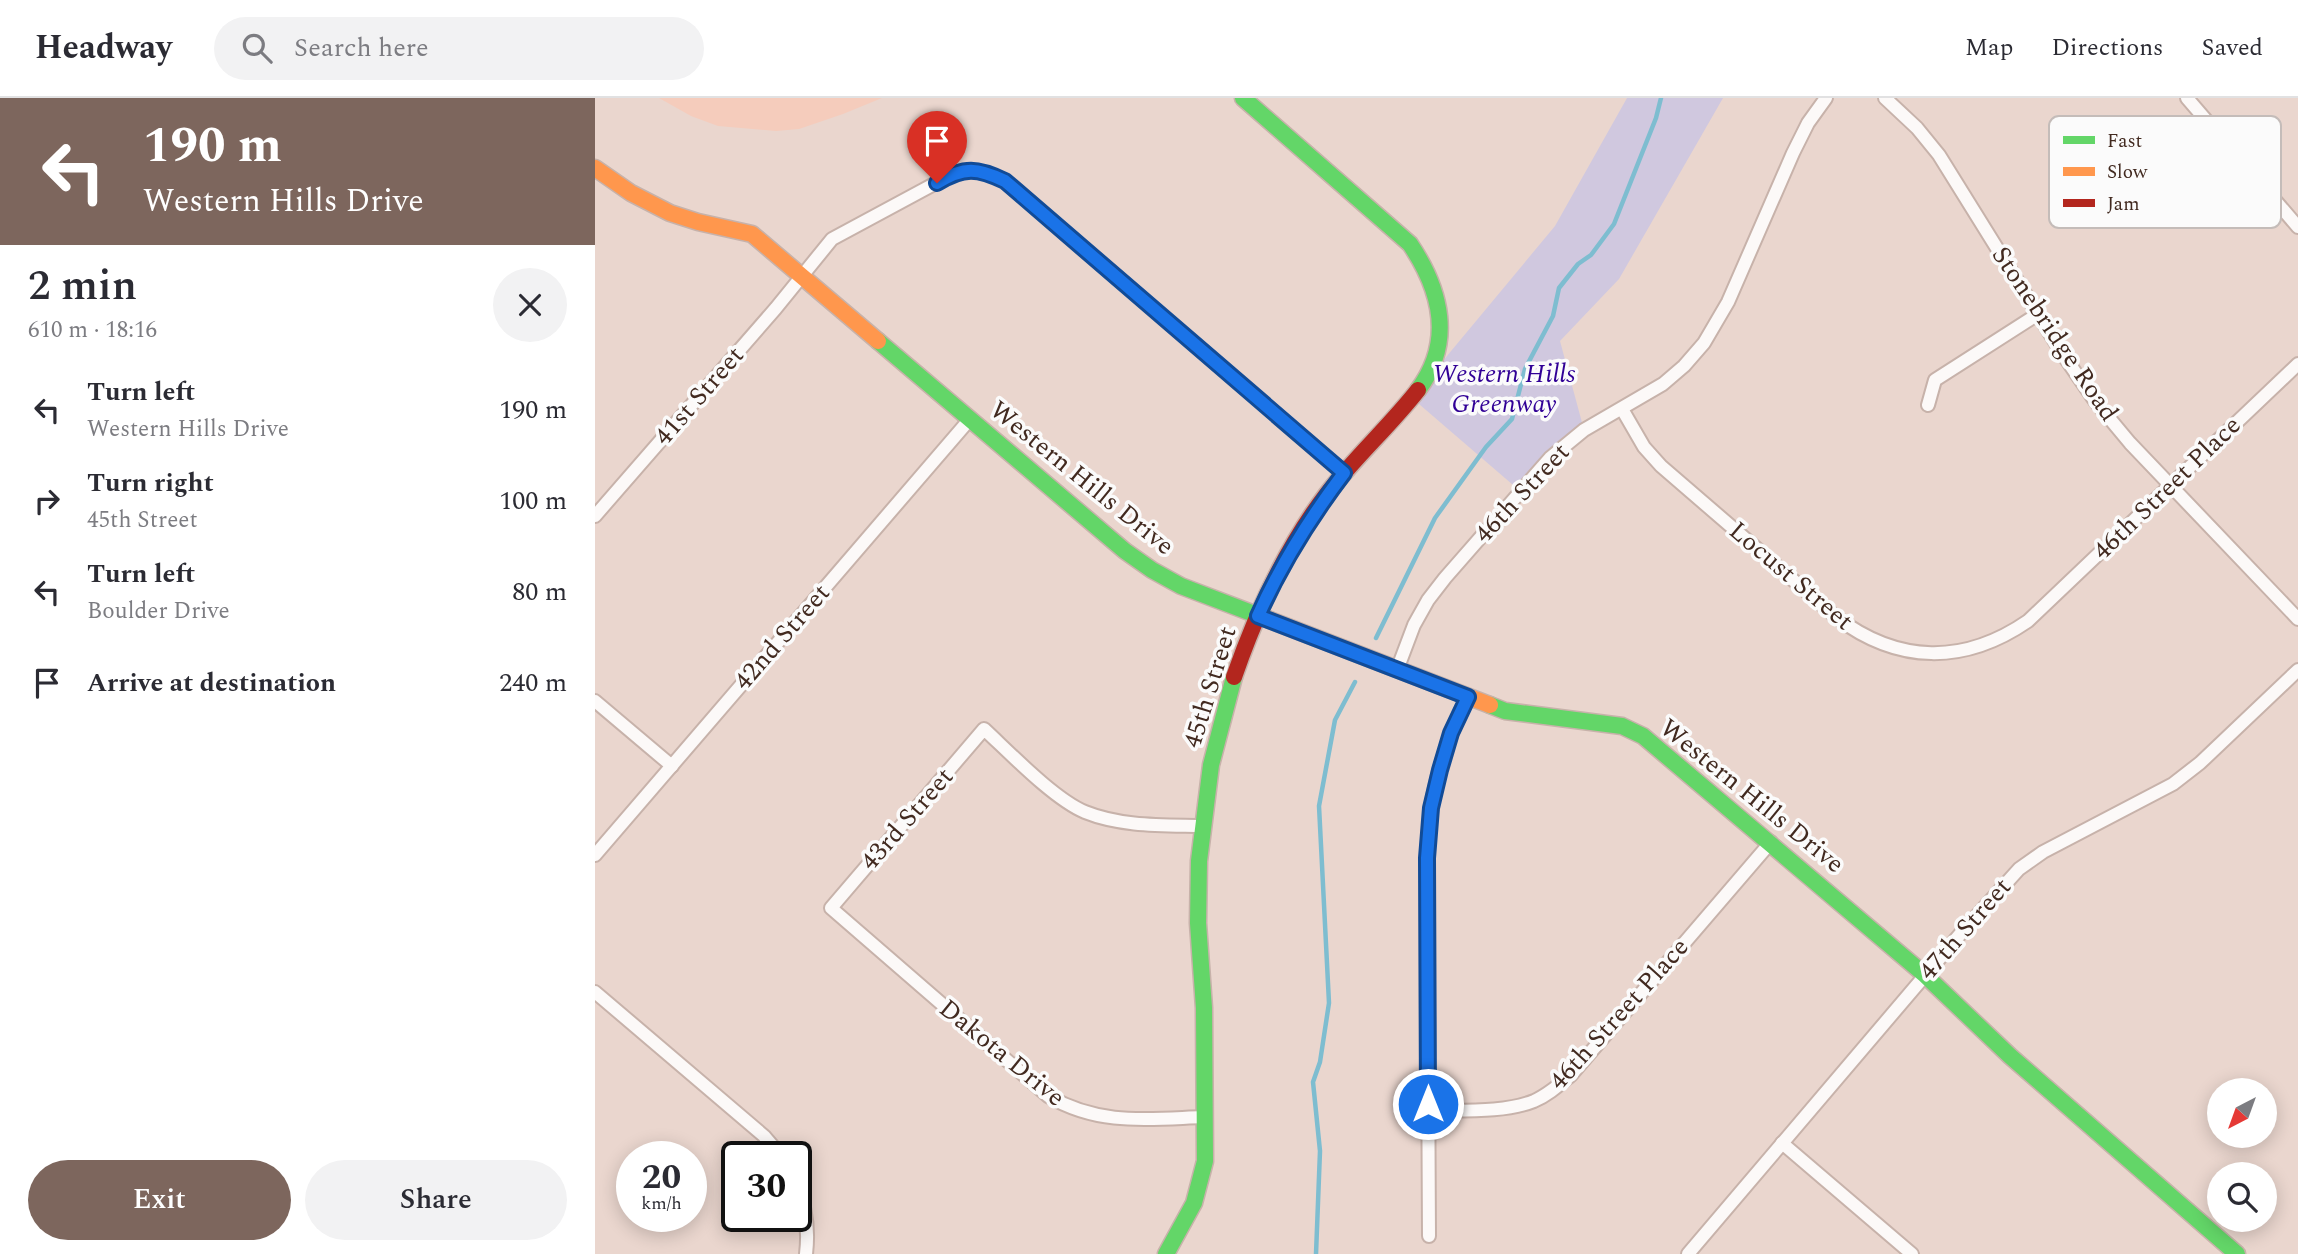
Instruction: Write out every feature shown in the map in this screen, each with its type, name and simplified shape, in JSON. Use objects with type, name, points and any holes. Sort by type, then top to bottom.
[{"type":"street","name":"45th Street","points":[[1166,1254],[1187,1217],[1204,1167],[1203,994],[1198,921],[1203,826],[1212,764],[1231,687],[1277,574],[1312,515],[1344,473],[1426,378],[1440,333],[1440,309],[1434,285],[1424,263],[1410,244],[1243,98]]},
{"type":"street","name":"46th Street","points":[[1397,670],[1423,608],[1453,568],[1550,457],[1584,430],[1663,384],[1684,366],[1704,343],[1728,302],[1793,153],[1808,123],[1826,98]]},
{"type":"street","name":"Stonebridge Road","points":[[1885,98],[1917,128],[1939,155],[2095,401],[2130,443],[2298,619]]},
{"type":"street","points":[[2187,98],[2202,116]]},
{"type":"street","name":"Western Hills Drive","points":[[595,168],[624,190],[673,214],[753,234],[1125,551],[1181,586],[1505,711],[1622,726],[1643,736],[1925,975],[2010,1056],[2237,1254]]},
{"type":"street","name":"41st Street","points":[[595,516],[776,308],[832,239],[960,172],[984,171],[1005,181],[1344,473]]},
{"type":"street","points":[[2281,207],[2298,227]]},
{"type":"street","points":[[1928,405],[1935,380],[2038,314]]},
{"type":"street","name":"46th Street Place","points":[[2037,612],[2298,365]]},
{"type":"street","name":"Locust Street","points":[[1622,410],[1644,447],[1661,466],[1836,617],[1873,641],[1915,653],[1961,651],[2008,634],[2037,612]]},
{"type":"street","name":"42nd Street","points":[[595,855],[970,419]]},
{"type":"street","name":"47th Street","points":[[1688,1254],[2018,869],[2043,852],[2173,784],[2200,763],[2298,670]]},
{"type":"street","points":[[1429,1236],[1427,858],[1431,808],[1440,770],[1451,733],[1468,697]]},
{"type":"street","points":[[595,701],[672,766]]},
{"type":"street","name":"43rd Street","points":[[831,908],[984,729],[1067,803],[1084,812],[1135,824],[1203,826]]},
{"type":"street","name":"46th Street Place","points":[[1428,1111],[1515,1107],[1536,1101],[1555,1090],[1580,1065],[1771,842]]},
{"type":"street","name":"Dakota Drive","points":[[831,908],[1048,1096],[1069,1108],[1087,1114],[1122,1119],[1204,1117]]},
{"type":"street","points":[[595,992],[768,1141]]},
{"type":"street","points":[[1782,1143],[1912,1254]]},
{"type":"street","points":[[806,1254],[808,1232]]},
{"type":"shaded area","points":[[659,98],[882,98],[799,129],[776,131],[718,126],[691,116]]},
{"type":"green space","name":"Western Hills Greenway","points":[[1627,98],[1723,98],[1619,279],[1560,341],[1584,430],[1520,491],[1412,398],[1555,226]]},
{"type":"waterway","points":[[1376,638],[1435,518],[1486,447],[1512,419],[1525,369],[1553,316],[1559,288],[1578,264],[1591,255],[1614,224],[1656,118],[1661,98]]},
{"type":"waterway","points":[[1316,1254],[1320,1151],[1313,1082],[1320,1062],[1329,1003],[1319,806],[1335,720],[1355,682]]},
{"type":"traffic: fast","points":[[1243,98],[1410,244],[1421,262],[1436,298],[1439,335],[1429,372],[1418,390]]},
{"type":"traffic: fast","points":[[878,341],[1125,551],[1181,586],[1270,620]]},
{"type":"traffic: fast","points":[[1166,1254],[1194,1203],[1205,1161],[1204,1008],[1198,923],[1199,861],[1211,765],[1234,677]]},
{"type":"traffic: fast","points":[[1490,705],[1505,711],[1622,726],[1643,736],[1925,975],[2010,1056],[2237,1254]]},
{"type":"traffic: slow","points":[[595,168],[631,193],[670,213],[752,234],[878,341]]},
{"type":"traffic: slow","points":[[1270,620],[1490,705]]},
{"type":"traffic: jam","points":[[1234,677],[1273,583],[1297,537],[1337,481],[1418,390]]},
{"type":"route","points":[[937,183],[960,172],[984,171],[1005,181],[1344,473],[1312,515],[1277,574],[1258,616],[1468,697],[1451,733],[1431,808],[1427,858],[1428,1104]]}]
